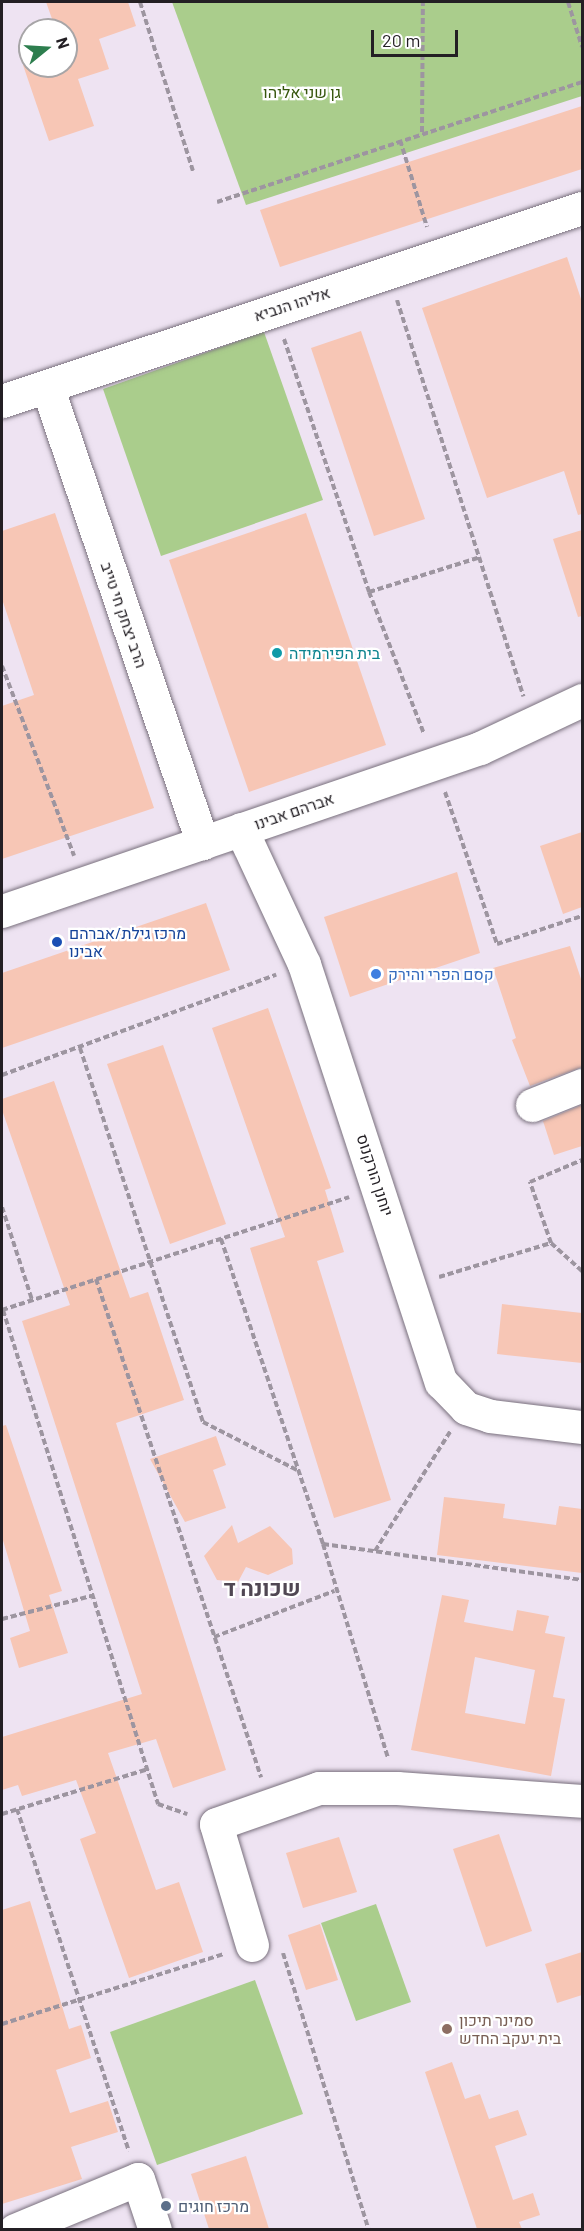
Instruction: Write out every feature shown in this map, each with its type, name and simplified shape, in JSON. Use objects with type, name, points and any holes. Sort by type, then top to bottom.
[{"type":"street","name":"אליהו הנביא","points":[[2,402],[582,208]]},
{"type":"street","name":"הרב יצחק חי טייב","points":[[47,386],[203,843]]},
{"type":"street","name":"אברהם אבינו","points":[[2,911],[435,763],[532,725],[582,700]]},
{"type":"street","name":"יוחנן הורקנוס","points":[[241,829],[304,964],[379,1187],[441,1382],[466,1408],[490,1416],[582,1427]]},
{"type":"street","points":[[532,1105],[582,1086]]},
{"type":"street","points":[[252,1945],[216,1824],[319,1788],[397,1788],[582,1801]]},
{"type":"street","points":[[15,2229],[138,2179],[155,2229]]},
{"type":"path","points":[[140,2],[193,171]]},
{"type":"path","points":[[422,132],[423,2]]},
{"type":"path","points":[[568,2],[582,47]]},
{"type":"path","points":[[217,202],[422,132],[582,82]]},
{"type":"path","points":[[400,140],[436,256]]},
{"type":"path","points":[[388,272],[481,557],[532,725]]},
{"type":"path","points":[[275,310],[369,592],[435,763],[497,944],[582,916]]},
{"type":"path","points":[[369,592],[481,557]]},
{"type":"path","points":[[2,666],[85,883]]},
{"type":"path","points":[[2,1075],[304,964]]},
{"type":"path","points":[[80,1048],[148,1263],[203,1422],[298,1470]]},
{"type":"path","points":[[582,1160],[530,1182],[551,1243],[582,1271]]},
{"type":"path","points":[[216,1824],[158,1804],[2,1310],[379,1187]]},
{"type":"path","points":[[2,1207],[32,1300]]},
{"type":"path","points":[[221,1239],[323,1544],[334,1591],[397,1788]]},
{"type":"path","points":[[409,1285],[551,1243]]},
{"type":"path","points":[[96,1279],[270,1805]]},
{"type":"path","points":[[375,1551],[466,1408]]},
{"type":"path","points":[[323,1544],[582,1580]]},
{"type":"path","points":[[214,1636],[334,1591]]},
{"type":"path","points":[[2,1619],[91,1596]]},
{"type":"path","points":[[2,1814],[148,1769]]},
{"type":"path","points":[[17,1809],[78,2002],[138,2179]]},
{"type":"path","points":[[2,2024],[78,2002],[277,1936],[369,2229]]},
{"type":"green space","name":"גן שני אליהו","points":[[172,2],[582,2],[582,96],[246,205]]},
{"type":"green space","points":[[264,332],[323,500],[161,556],[103,389]]},
{"type":"green space","points":[[376,1904],[411,2002],[356,2021],[321,1923]]},
{"type":"green space","points":[[255,1980],[303,2114],[157,2165],[110,2032]]},
{"type":"building","points":[[46,2],[128,2],[136,26],[99,39],[109,69],[78,79],[94,126],[49,141],[27,78],[78,78],[78,18],[52,18]]},
{"type":"building","points":[[582,106],[582,169],[280,267],[260,210]]},
{"type":"building","points":[[567,257],[582,302],[582,514],[578,515],[564,471],[487,498],[422,308]]},
{"type":"building","points":[[361,331],[425,519],[374,536],[311,348]]},
{"type":"building","points":[[55,513],[154,808],[2,859],[2,706],[34,695],[2,599],[2,531]]},
{"type":"building","name":"בית הפירמידה","points":[[306,513],[386,745],[249,792],[169,560]]},
{"type":"building","points":[[582,530],[582,616],[578,617],[553,539]]},
{"type":"building","points":[[582,832],[582,907],[563,914],[540,846]]},
{"type":"building","points":[[457,872],[480,953],[350,997],[324,917]]},
{"type":"building","points":[[206,903],[230,970],[2,1048],[2,973]]},
{"type":"building","points":[[570,946],[582,982],[582,1067],[530,1086],[512,1040],[516,1038],[493,968]]},
{"type":"building","points":[[268,1008],[331,1188],[325,1190],[344,1252],[317,1261],[391,1500],[334,1518],[250,1248],[285,1237],[212,1028]]},
{"type":"building","points":[[163,1045],[226,1224],[170,1244],[107,1064]]},
{"type":"building","points":[[54,1081],[130,1298],[148,1292],[184,1400],[116,1423],[226,1770],[173,1788],[156,1739],[108,1753],[156,1890],[179,1882],[203,1952],[129,1978],[80,1839],[96,1833],[76,1780],[22,1796],[18,1785],[2,1790],[2,1737],[142,1694],[22,1321],[70,1305],[2,1110],[2,1099]]},
{"type":"building","points":[[582,1105],[582,1146],[554,1155],[543,1121]]},
{"type":"building","points":[[502,1304],[582,1313],[582,1363],[497,1354]]},
{"type":"building","points":[[6,1425],[62,1591],[49,1595],[68,1653],[19,1668],[10,1638],[30,1631],[2,1537],[2,1426]]},
{"type":"building","points":[[216,1436],[226,1465],[213,1470],[226,1508],[185,1522],[150,1459]]},
{"type":"building","points":[[444,1497],[505,1504],[503,1518],[556,1525],[559,1506],[582,1509],[582,1573],[437,1555]]},
{"type":"building","points":[[232,1525],[238,1543],[270,1526],[292,1549],[293,1564],[268,1575],[246,1567],[238,1582],[217,1580],[204,1556]]},
{"type":"building","points":[[442,1595],[469,1600],[464,1622],[513,1631],[517,1610],[549,1616],[545,1633],[565,1637],[553,1697],[565,1699],[551,1776],[411,1750]],"holes":[[[475,1657],[535,1670],[525,1724],[465,1713]]]},
{"type":"building","points":[[499,1834],[532,1931],[486,1947],[453,1849]]},
{"type":"building","points":[[339,1837],[357,1892],[303,1908],[286,1853]]},
{"type":"building","points":[[30,1901],[69,2029],[81,2025],[91,2058],[56,2070],[70,2113],[108,2101],[118,2132],[71,2147],[82,2179],[2,2204],[2,1910]]},
{"type":"building","points":[[320,1924],[338,1980],[306,1990],[288,1935]]},
{"type":"building","points":[[582,1952],[582,1995],[557,2003],[545,1964]]},
{"type":"building","points":[[452,2062],[465,2099],[480,2094],[489,2119],[518,2110],[527,2135],[495,2146],[513,2200],[533,2193],[540,2215],[519,2222],[522,2229],[477,2229],[425,2072]]},
{"type":"building","points":[[246,2156],[269,2229],[209,2229],[191,2174]]},
{"type":"place","name":"בית הפירמידה","points":[[277,653]]},
{"type":"place","name":"מרכז גילת/אברהם אבינו","points":[[57,942]]},
{"type":"place","name":"קסם הפרי והירק","points":[[376,974]]},
{"type":"place","name":"סמינר תיכון בית יעקב החדש","points":[[447,2029]]},
{"type":"place","name":"מרכז חוגים","points":[[166,2206]]},
{"type":"district","name":"שכונה ד","points":[[262,1588]]}]
